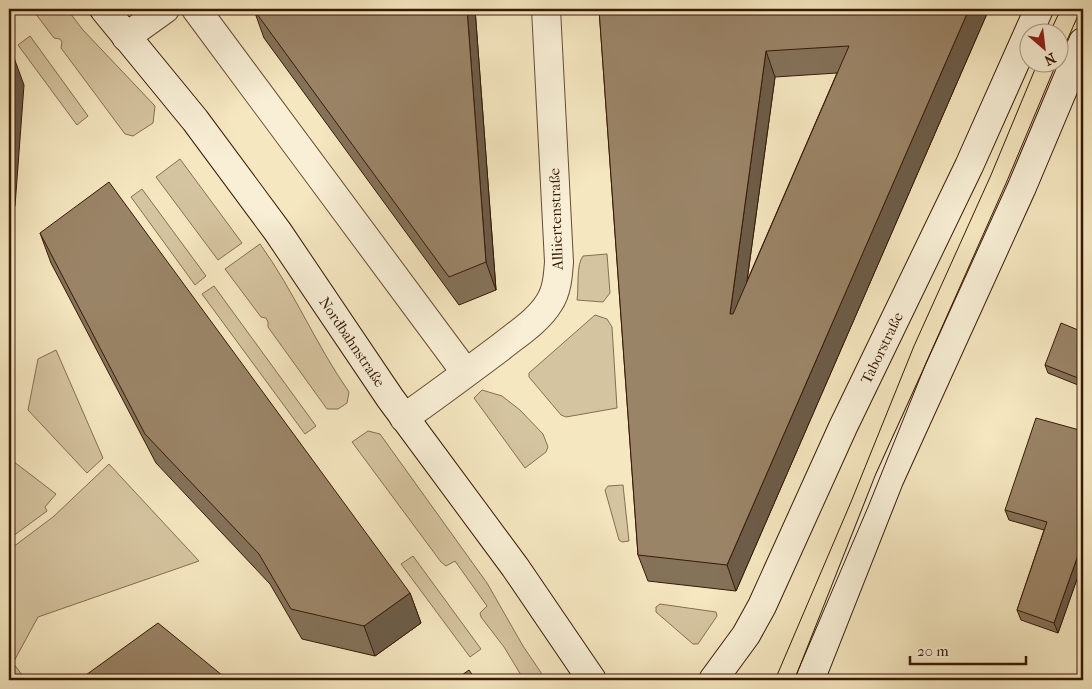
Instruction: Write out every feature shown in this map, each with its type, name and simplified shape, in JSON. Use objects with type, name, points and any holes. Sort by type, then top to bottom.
[{"type":"main road","name":"Nordbahnstraße","points":[[104,9],[196,120],[278,232],[404,418],[515,567],[592,680]]},
{"type":"main road","points":[[126,37],[165,9]]},
{"type":"main road","points":[[196,9],[466,373]]},
{"type":"main road","name":"Alliiertenstraße","points":[[404,418],[518,334],[550,303],[557,281],[559,262],[546,9]]},
{"type":"main road","name":"Taborstraße","points":[[714,680],[746,635],[762,606],[843,427],[969,166],[1039,9]]},
{"type":"main road","points":[[812,678],[889,480],[1022,187],[1083,42]]},
{"type":"shaded area","points":[[32,9],[67,9],[83,30],[155,106],[153,123],[133,136],[125,134],[61,48],[62,42],[60,39],[54,38]]},
{"type":"shaded area","points":[[30,36],[88,116],[77,125],[18,45]]},
{"type":"shaded area","points":[[180,159],[242,243],[218,260],[156,177]]},
{"type":"shaded area","points":[[142,189],[206,276],[195,285],[131,197]]},
{"type":"shaded area","points":[[260,244],[284,280],[326,356],[349,392],[347,403],[338,409],[327,409],[268,327],[266,318],[261,317],[225,269]]},
{"type":"shaded area","points":[[607,254],[610,293],[603,302],[577,300],[579,270],[583,256]]},
{"type":"shaded area","points":[[214,286],[316,426],[305,434],[202,294]]},
{"type":"shaded area","points":[[595,315],[607,319],[612,327],[617,408],[566,417],[561,415],[529,377],[529,373]]},
{"type":"shaded area","points":[[56,350],[103,458],[87,473],[28,410],[38,359]]},
{"type":"shaded area","points":[[482,390],[502,396],[520,410],[543,434],[548,447],[546,452],[525,468],[474,398]]},
{"type":"shaded area","points":[[368,431],[380,434],[487,583],[523,646],[546,680],[524,680],[504,647],[481,617],[480,613],[487,606],[455,561],[446,566],[441,562],[352,442]]},
{"type":"shaded area","points":[[9,458],[56,494],[45,507],[47,511],[9,539]]},
{"type":"shaded area","points":[[109,464],[199,561],[38,617],[13,663],[26,680],[9,680],[9,550],[53,517]]},
{"type":"shaded area","points":[[623,485],[629,541],[622,542],[619,540],[605,490],[608,486]]},
{"type":"shaded area","points":[[413,556],[481,649],[470,657],[401,564]]},
{"type":"shaded area","points":[[660,604],[716,612],[717,616],[698,644],[693,644],[656,612],[656,607]]},
{"type":"building","points":[[254,9],[467,9],[486,262],[449,277]]},
{"type":"building","points":[[599,9],[969,9],[727,565],[638,555]],"holes":[[[849,46],[733,314],[730,314],[766,51]]]},
{"type":"building","points":[[9,49],[13,55],[9,114]]},
{"type":"building","points":[[109,182],[410,593],[364,626],[291,609],[259,554],[145,434],[40,233]]},
{"type":"building","points":[[1061,323],[1083,332],[1083,380],[1045,365]]},
{"type":"building","points":[[1036,418],[1083,431],[1083,541],[1054,623],[1017,610],[1047,522],[1005,510]]},
{"type":"building","points":[[158,623],[228,680],[79,680]]},
{"type":"building","points":[[469,670],[476,680],[455,680]]},
{"type":"tram line","points":[[1055,22],[1061,9]]},
{"type":"tram line","points":[[1070,34],[1081,9]]},
{"type":"tram line","points":[[775,680],[851,502],[914,346],[991,175],[1034,72]]},
{"type":"tram line","points":[[794,680],[868,507],[926,363],[1007,181],[1053,72]]}]
